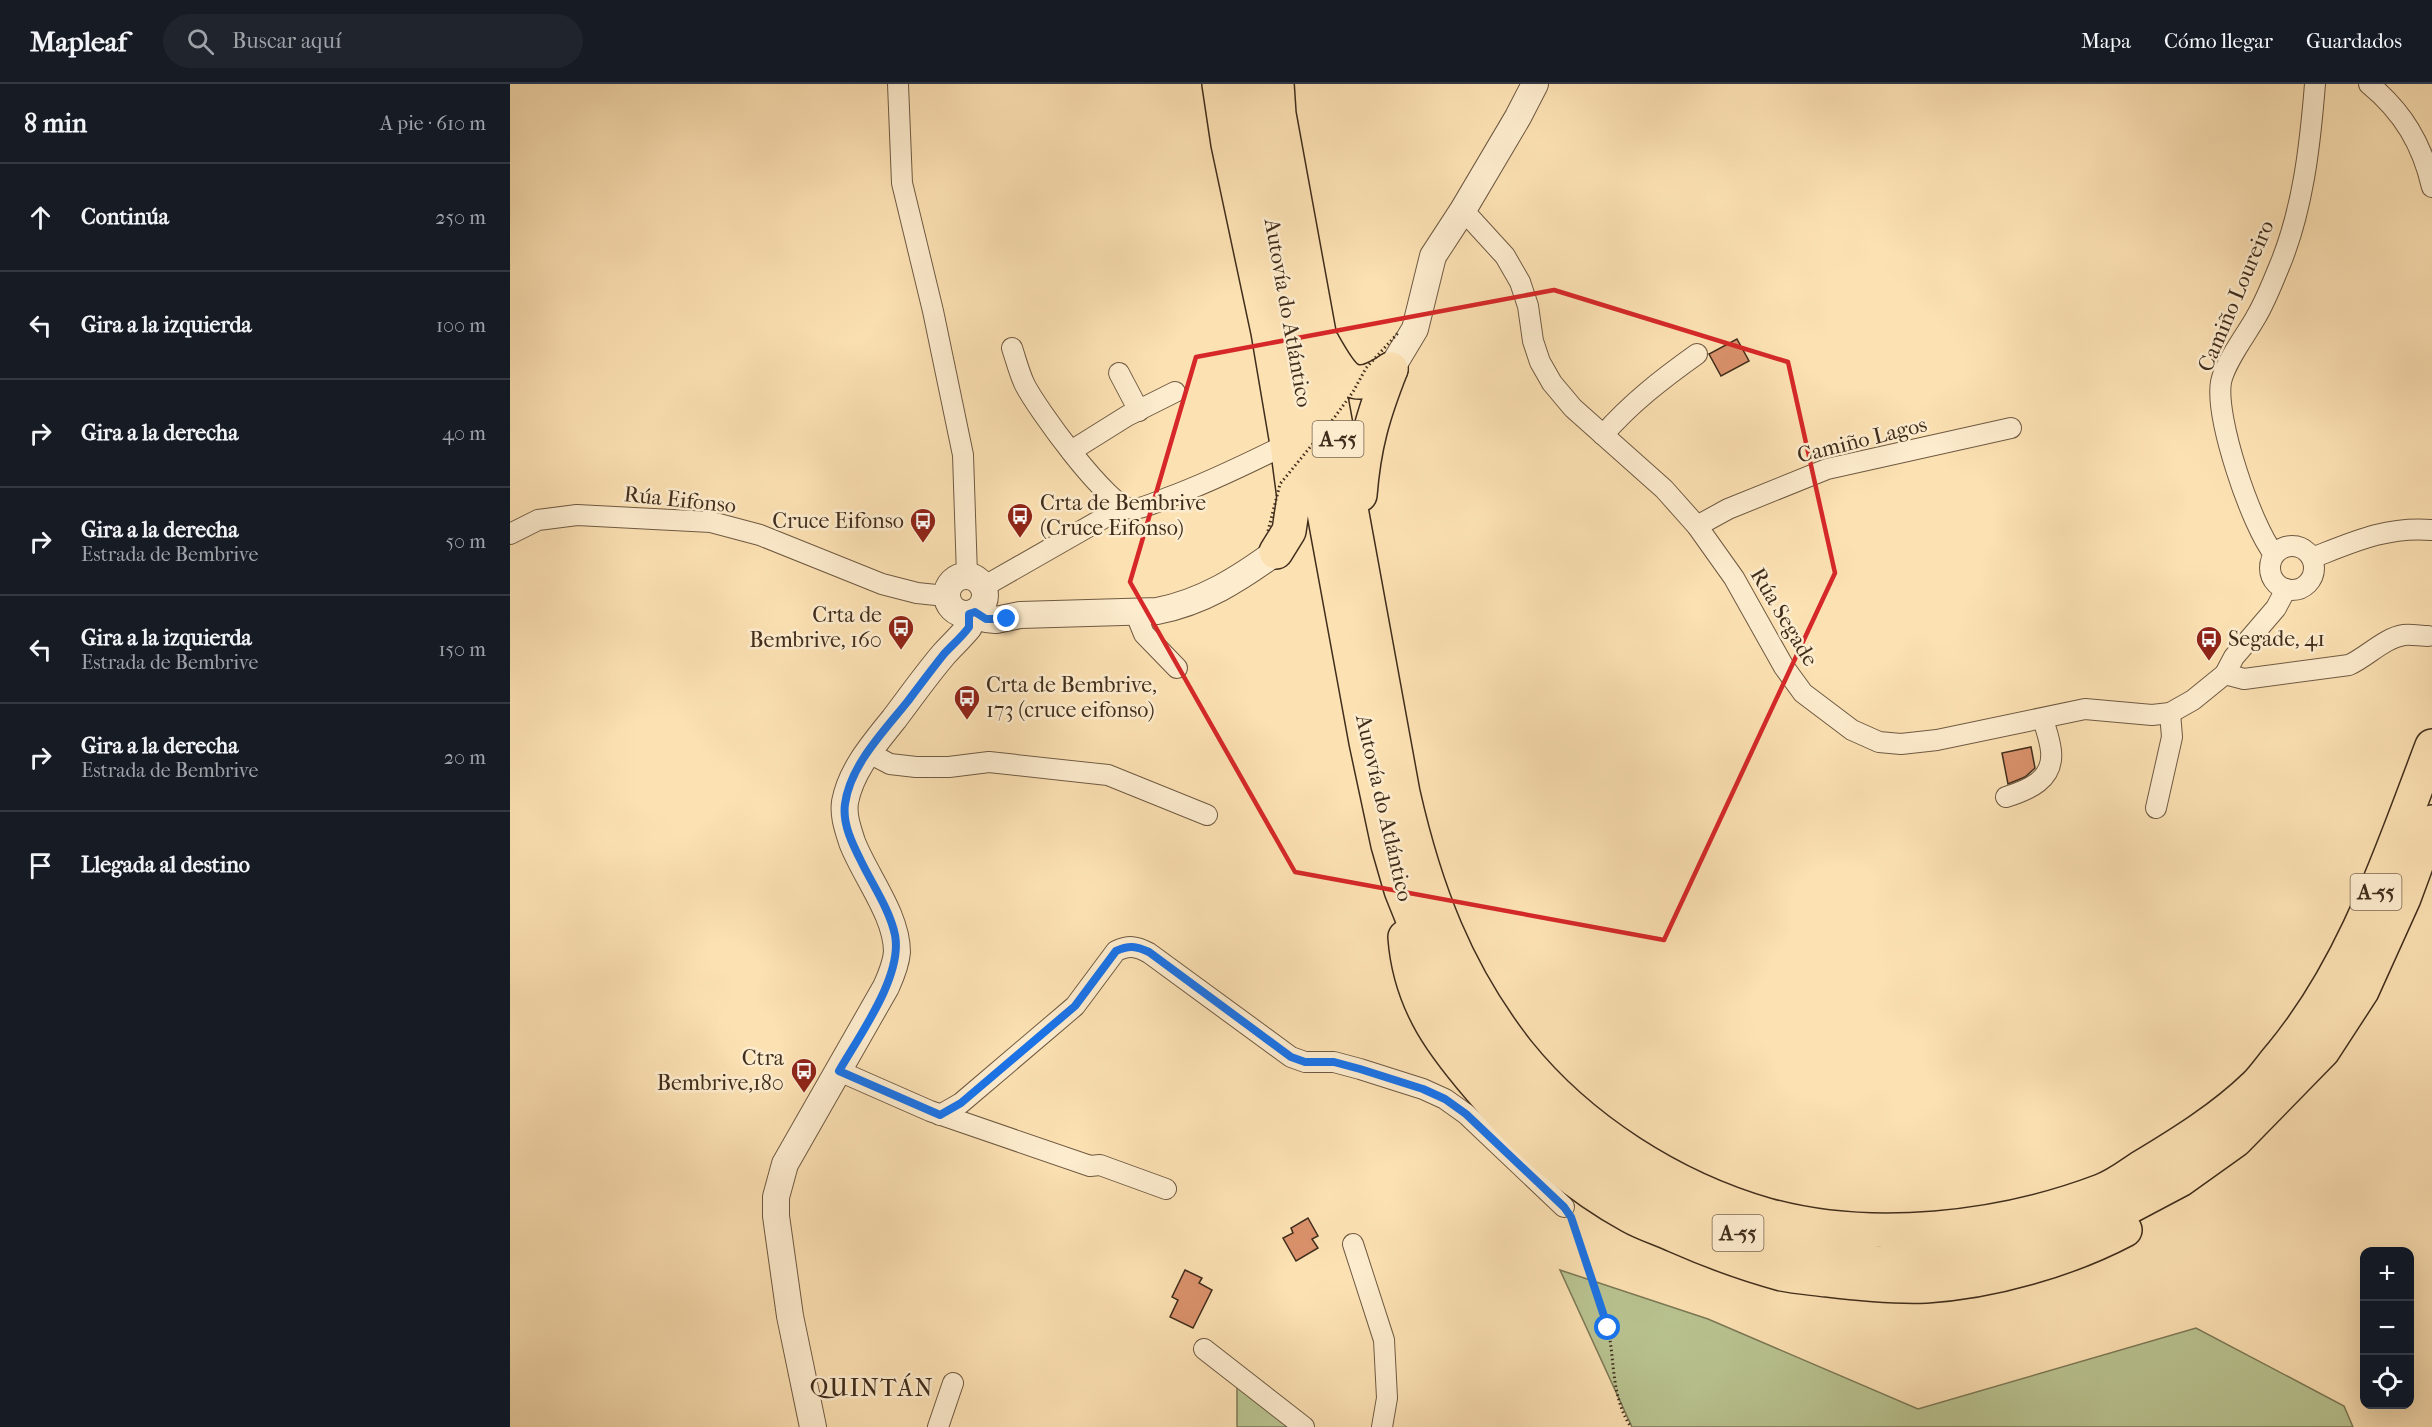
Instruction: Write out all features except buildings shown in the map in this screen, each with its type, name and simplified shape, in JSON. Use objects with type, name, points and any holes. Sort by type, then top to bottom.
[{"type":"highway","points":[[1219,84],[1228,144],[1268,332],[1294,497],[1289,531],[1272,542]]},
{"type":"highway","name":"Autovía do Atlántico","points":[[1251,84],[1254,118],[1269,207],[1364,730],[1388,845],[1401,890],[1407,961],[1416,994],[1456,1062],[1512,1126],[1577,1181],[1630,1216],[1719,1255],[1752,1265],[1784,1274],[1852,1283],[1926,1286],[1994,1276],[2050,1262],[2100,1243],[2149,1218],[2176,1199],[2323,1051],[2362,991],[2404,898],[2430,829]]},
{"type":"highway","name":"Autovía do Atlántico","points":[[1277,84],[1279,114],[1356,538],[1413,838],[1426,883],[1443,928],[1468,978],[1520,1054],[1564,1101],[1613,1140],[1659,1170],[1717,1196],[1768,1215],[1830,1227],[1884,1231],[1958,1226],[2033,1213],[2105,1190],[2187,1140],[2256,1084],[2302,1030],[2338,972],[2379,886],[2432,746]]},
{"type":"highway","points":[[1319,335],[1334,363],[1356,383],[1364,384],[1391,369]]},
{"type":"highway","points":[[1356,538],[1363,456],[1376,407],[1391,369]]},
{"type":"street","points":[[813,1427],[781,1264],[776,1197],[785,1164],[886,987],[897,953],[890,920],[856,850],[845,815],[845,805],[852,781],[869,753],[945,653],[968,598],[963,455],[933,311],[902,183],[898,84]]},
{"type":"street","points":[[1391,369],[1415,329],[1433,256],[1463,210],[1535,84]]},
{"type":"street","name":"Camiño Loureiro","points":[[2274,554],[2256,525],[2240,481],[2222,406],[2221,381],[2258,314],[2280,266],[2297,212],[2310,138],[2315,84]]},
{"type":"street","points":[[2369,84],[2396,108],[2412,131],[2432,187]]},
{"type":"street","name":"Rúa Segade","points":[[1463,210],[1505,256],[1520,282],[1528,306],[1533,341],[1540,362],[1552,383],[1573,408],[1664,489],[1697,526],[1734,578],[1784,667],[1811,700],[1852,730],[1879,742],[1901,744],[1937,740],[2085,709],[2152,716],[2170,713],[2193,700],[2225,674],[2234,657],[2276,608],[2286,589]]},
{"type":"street","points":[[1012,348],[1024,383],[1036,404],[1089,474],[1124,507],[1131,509],[1145,506],[1215,480],[1287,444]]},
{"type":"street","points":[[1603,435],[1654,385],[1696,354]]},
{"type":"street","points":[[1119,373],[1139,411]]},
{"type":"street","points":[[1071,451],[1175,392]]},
{"type":"street","name":"Camiño Lagos","points":[[1697,526],[1728,509],[1827,469],[2011,428]]},
{"type":"street","points":[[968,598],[1124,507]]},
{"type":"street","name":"Rúa Eifonso","points":[[510,534],[538,520],[577,515],[711,522],[760,535],[882,584],[917,593],[968,598]]},
{"type":"street","points":[[2312,558],[2379,532],[2412,528],[2432,530]]},
{"type":"street","points":[[968,598],[1020,615],[1135,612],[1173,608],[1208,596],[1240,578],[1272,542]]},
{"type":"street","points":[[2299,546],[2312,558],[2314,566],[2309,582],[2295,590],[2286,589],[2273,579],[2270,571],[2274,554],[2281,548],[2299,546]]},
{"type":"street","points":[[1135,612],[1144,634],[1177,668]]},
{"type":"street","points":[[2225,674],[2244,679],[2349,665],[2361,660],[2390,640],[2404,635],[2428,636]]},
{"type":"street","points":[[2156,808],[2172,737],[2170,713]]},
{"type":"street","points":[[2006,797],[2040,782],[2048,769],[2052,754],[2043,719]]},
{"type":"street","points":[[869,753],[890,764],[916,767],[949,767],[989,762],[1108,775],[1207,814]]},
{"type":"street","points":[[940,1115],[961,1103],[1075,1006],[1116,951],[1125,946],[1137,947],[1149,952],[1291,1057],[1305,1062],[1334,1062],[1360,1069],[1423,1089],[1445,1099],[1466,1114],[1564,1207]]},
{"type":"street","points":[[839,1071],[940,1115],[1090,1166],[1100,1165],[1166,1189]]},
{"type":"street","points":[[1353,1244],[1384,1340],[1387,1398],[1382,1427]]},
{"type":"street","points":[[1204,1349],[1304,1427]]},
{"type":"street","points":[[938,1427],[953,1383]]},
{"type":"path","points":[[1272,542],[1280,484],[1334,418],[1353,392],[1366,368],[1398,333]]},
{"type":"path","points":[[1564,1207],[1574,1227],[1608,1328],[1616,1395],[1631,1427]]},
{"type":"highlighted area","points":[[1554,290],[1788,362],[1835,573],[1664,940],[1295,872],[1130,582],[1196,357]]},
{"type":"green space","points":[[1560,1270],[1708,1319],[1918,1409],[2196,1328],[2344,1406],[2353,1427],[1632,1427]]},
{"type":"green space","points":[[1240,1383],[1298,1427],[1237,1427],[1237,1388]]},
{"type":"place","name":"Crta de Bembrive (Cruce Eifonso)","points":[[1020,539]]},
{"type":"place","name":"Cruce Eifonso","points":[[923,544]]},
{"type":"place","name":"Crta de Bembrive, 160","points":[[901,651]]},
{"type":"place","name":"Segade, 41","points":[[2209,662]]},
{"type":"place","name":"Crta de Bembrive, 173 (cruce eifonso)","points":[[967,721]]},
{"type":"place","name":"Ctra Bembrive,180","points":[[804,1094]]},
{"type":"district","name":"QUINTÁN","points":[[872,1388]]},
{"type":"route","points":[[1007,619],[986,619],[975,612],[969,614],[969,627],[945,653],[878,740],[852,781],[845,805],[847,829],[890,920],[897,953],[886,987],[839,1071],[940,1115],[961,1103],[1075,1006],[1116,951],[1125,946],[1137,947],[1149,952],[1291,1057],[1305,1062],[1334,1062],[1423,1089],[1445,1099],[1466,1114],[1564,1207],[1571,1217],[1608,1328]]}]
